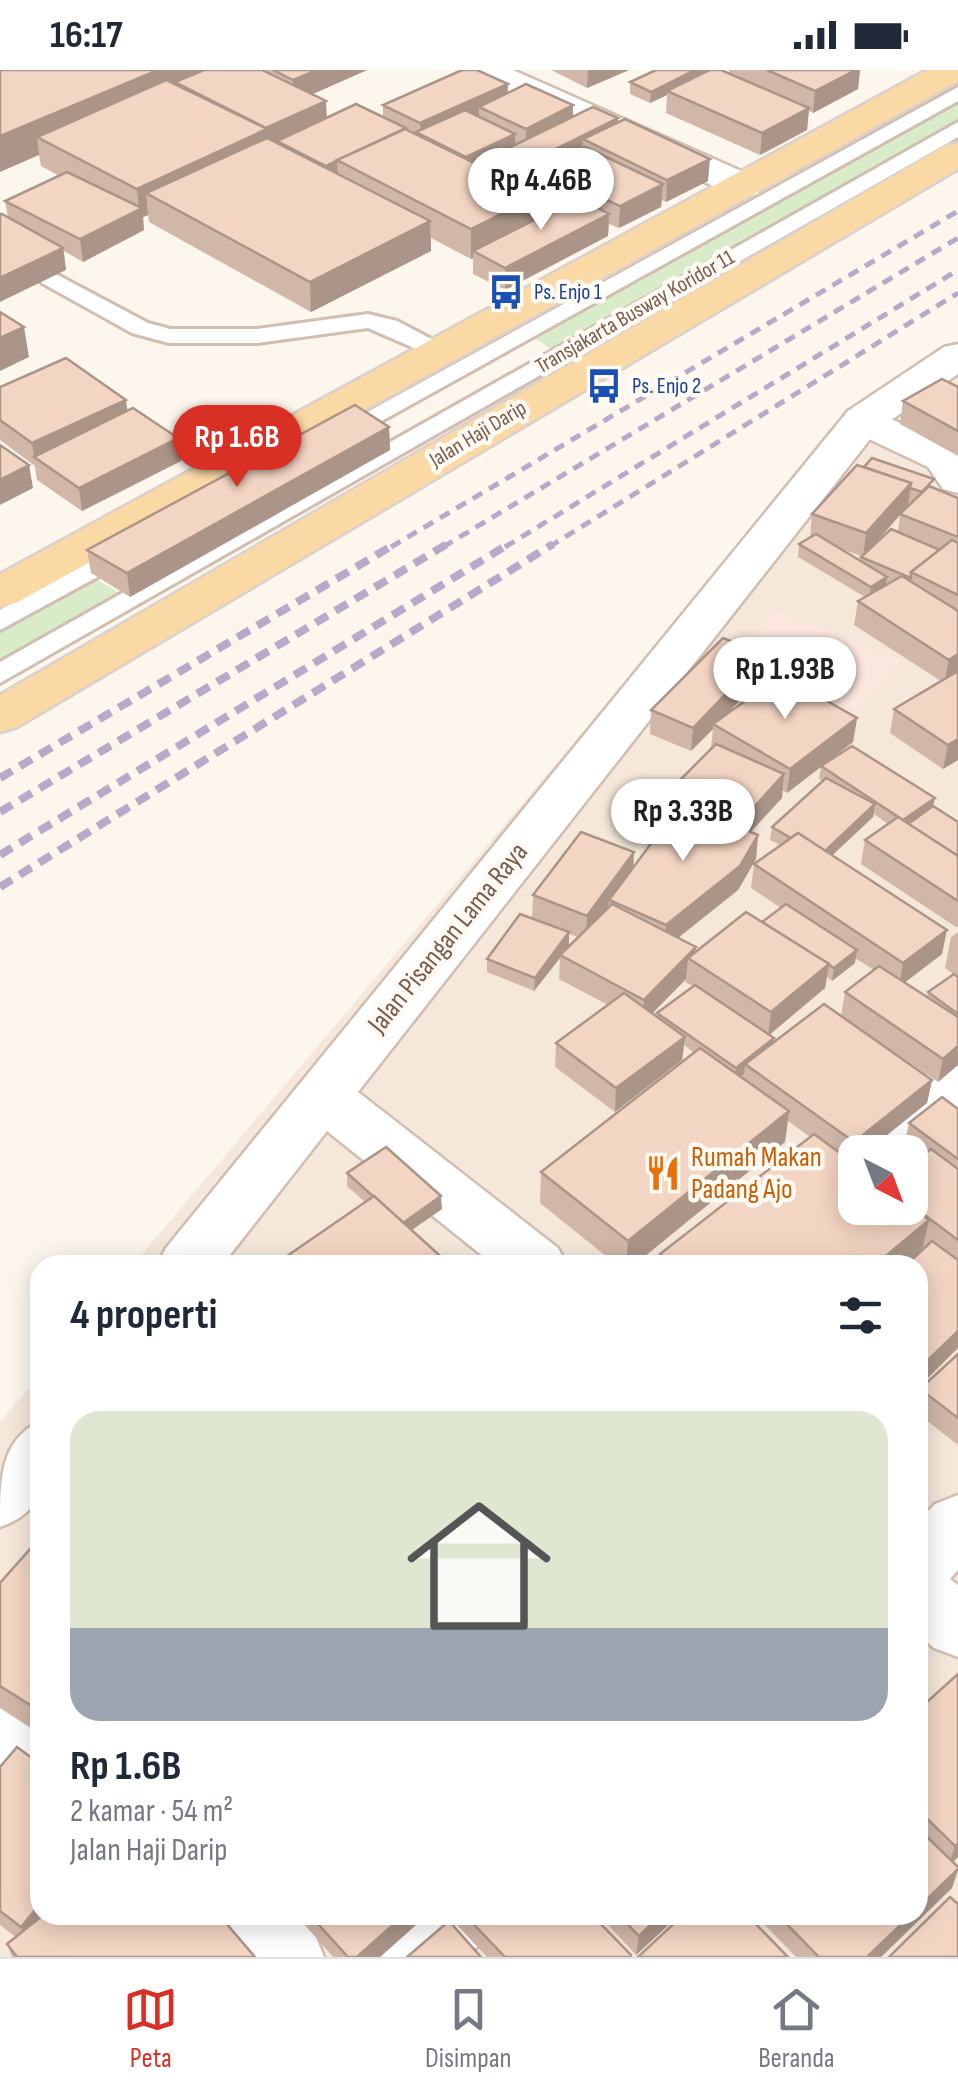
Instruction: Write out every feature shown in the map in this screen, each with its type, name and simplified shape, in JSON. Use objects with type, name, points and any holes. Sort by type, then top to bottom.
[{"type":"main road","points":[[0,593],[952,70]]},
{"type":"main road","name":"Jalan Haji Darip","points":[[0,716],[958,154]]},
{"type":"street","points":[[484,70],[744,186]]},
{"type":"street","name":"Jalan Pisangan Lama Raya","points":[[195,1255],[863,420],[923,391],[958,356]]},
{"type":"street","points":[[863,420],[944,458],[958,480]]},
{"type":"street","points":[[878,1135],[958,1079]]},
{"type":"street","points":[[322,1095],[524,1255]]},
{"type":"street","points":[[0,1499],[30,1462]]},
{"type":"street","points":[[928,1556],[958,1524]]},
{"type":"street","points":[[928,1602],[958,1626]]},
{"type":"street","points":[[0,1731],[30,1751]]},
{"type":"street","points":[[251,1925],[286,1957]]},
{"type":"street","points":[[414,1957],[446,1925]]},
{"type":"lane","name":"Transjakarta Busway Koridor 11","points":[[0,621],[958,93]]},
{"type":"lane","name":"Transjakarta Busway Koridor 11","points":[[0,674],[958,128]]},
{"type":"lane","points":[[50,278],[140,328],[169,336],[256,336],[368,321],[389,326],[444,352]]},
{"type":"shaded area","points":[[958,345],[958,1957],[0,1957],[0,1422],[30,1387],[30,1925],[928,1925],[928,1255],[141,1255],[851,414]]},
{"type":"shaded area","points":[[778,611],[900,660],[855,710],[731,659]]},
{"type":"green space","points":[[958,93],[958,128],[561,355],[526,333]]},
{"type":"green space","points":[[90,575],[127,598],[0,671],[0,624]]},
{"type":"building","points":[[0,70],[158,70],[0,136]]},
{"type":"building","points":[[204,70],[262,70],[326,101],[266,128],[175,82]]},
{"type":"building","points":[[273,70],[317,70],[293,80]]},
{"type":"building","points":[[462,70],[477,70],[508,84],[420,123],[383,105]]},
{"type":"building","points":[[656,70],[695,70],[651,92],[630,82]]},
{"type":"building","points":[[710,70],[721,70],[809,108],[762,133],[667,91]]},
{"type":"building","points":[[767,70],[856,70],[815,91]]},
{"type":"building","points":[[166,80],[267,129],[137,189],[37,137]]},
{"type":"building","points":[[526,84],[573,105],[526,129],[479,107]]},
{"type":"building","points":[[356,104],[406,128],[326,166],[277,141]]},
{"type":"building","points":[[593,107],[618,118],[501,176],[476,164]]},
{"type":"building","points":[[465,110],[515,134],[466,157],[416,132]]},
{"type":"building","points":[[625,119],[710,159],[667,180],[583,139]]},
{"type":"building","points":[[405,129],[539,195],[471,229],[337,160]]},
{"type":"building","points":[[267,138],[430,221],[310,282],[146,193]]},
{"type":"building","points":[[585,147],[663,184],[620,206],[542,168]]},
{"type":"building","points":[[67,172],[142,208],[80,239],[5,201]]},
{"type":"building","points":[[578,198],[609,214],[505,268],[473,251]]},
{"type":"building","points":[[2,214],[63,248],[0,278]]},
{"type":"building","points":[[0,312],[24,327],[0,338]]},
{"type":"building","points":[[66,358],[126,400],[32,443],[0,420],[0,387]]},
{"type":"building","points":[[942,379],[958,387],[958,431],[903,401]]},
{"type":"building","points":[[355,405],[389,427],[127,573],[87,550]]},
{"type":"building","points":[[133,408],[178,438],[79,488],[34,457]]},
{"type":"building","points":[[0,445],[29,465],[0,480]]},
{"type":"building","points":[[872,458],[934,479],[922,492],[910,488],[911,483],[864,467]]},
{"type":"building","points":[[857,465],[911,483],[866,533],[812,514]]},
{"type":"building","points":[[929,486],[958,498],[958,537],[900,514]]},
{"type":"building","points":[[891,529],[940,550],[911,572],[911,578],[861,557]]},
{"type":"building","points":[[816,534],[887,577],[871,587],[799,544]]},
{"type":"building","points":[[952,540],[958,543],[958,595],[911,572]]},
{"type":"building","points":[[902,576],[958,611],[958,654],[949,660],[858,601]]},
{"type":"building","points":[[723,638],[764,654],[693,728],[651,710]]},
{"type":"building","points":[[958,671],[958,739],[948,745],[894,709]]},
{"type":"building","points":[[781,675],[857,718],[790,769],[713,724]]},
{"type":"building","points":[[716,744],[784,774],[745,817],[675,785]]},
{"type":"building","points":[[852,746],[935,798],[903,820],[821,766]]},
{"type":"building","points":[[826,778],[875,804],[825,851],[798,833],[791,838],[772,827]]},
{"type":"building","points":[[682,802],[758,835],[740,866],[666,925],[609,900]]},
{"type":"building","points":[[933,806],[958,822],[958,856],[908,824]]},
{"type":"building","points":[[898,817],[958,856],[958,901],[865,840]]},
{"type":"building","points":[[581,832],[634,852],[587,916],[533,895]]},
{"type":"building","points":[[798,833],[947,930],[903,963],[754,864]]},
{"type":"building","points":[[612,904],[696,947],[644,1000],[560,955]]},
{"type":"building","points":[[786,904],[857,950],[834,968],[762,922]]},
{"type":"building","points":[[746,912],[829,964],[771,1012],[688,958]]},
{"type":"building","points":[[520,914],[569,932],[535,978],[487,959]]},
{"type":"building","points":[[879,966],[958,1017],[958,1046],[943,1059],[845,992]]},
{"type":"building","points":[[954,974],[958,977],[958,1014],[928,992]]},
{"type":"building","points":[[695,985],[774,1038],[736,1068],[657,1013]]},
{"type":"building","points":[[624,993],[685,1037],[616,1088],[556,1043]]},
{"type":"building","points":[[824,1004],[932,1080],[863,1135],[844,1135],[745,1064]]},
{"type":"building","name":"Rumah Makan Padang Ajo","points":[[700,1048],[789,1111],[628,1241],[541,1172]]},
{"type":"building","points":[[942,1097],[958,1109],[958,1159],[928,1135],[909,1123]]},
{"type":"building","points":[[814,1134],[838,1152],[838,1225],[923,1225],[887,1255],[661,1255]]},
{"type":"building","points":[[386,1147],[441,1196],[403,1223],[347,1173]]},
{"type":"building","points":[[931,1149],[958,1169],[958,1240],[928,1218]]},
{"type":"building","points":[[374,1196],[439,1255],[288,1255]]},
{"type":"building","points":[[932,1241],[958,1260],[958,1331],[928,1360],[928,1255],[917,1255]]},
{"type":"building","points":[[958,1354],[958,1418],[928,1395],[928,1382]]},
{"type":"building","points":[[30,1550],[30,1705],[0,1686],[0,1583]]},
{"type":"building","points":[[958,1674],[955,1846],[928,1820],[928,1701]]},
{"type":"building","points":[[17,1747],[30,1757],[30,1916],[21,1927],[0,1911],[0,1767]]},
{"type":"building","points":[[928,1838],[958,1867],[928,1898]]},
{"type":"building","points":[[950,1897],[958,1904],[958,1957],[889,1957],[922,1925],[928,1925],[928,1919]]},
{"type":"building","points":[[31,1925],[228,1925],[255,1957],[17,1957],[7,1944]]},
{"type":"building","points":[[319,1925],[393,1925],[357,1957],[348,1957]]},
{"type":"building","points":[[444,1925],[453,1925],[481,1957],[407,1957]]},
{"type":"building","points":[[475,1925],[602,1925],[631,1955],[630,1957],[505,1957]]},
{"type":"building","points":[[629,1925],[651,1925],[639,1936]]},
{"type":"building","points":[[672,1925],[757,1925],[788,1957],[638,1957]]},
{"type":"building","points":[[788,1925],[901,1925],[867,1957],[819,1957]]},
{"type":"railway","points":[[391,547],[958,211]]},
{"type":"railway","points":[[443,547],[958,238]]},
{"type":"railway","points":[[505,547],[958,270]]},
{"type":"railway","points":[[549,547],[958,293]]},
{"type":"railway","points":[[0,778],[395,544]]},
{"type":"railway","points":[[0,812],[447,544]]},
{"type":"railway","points":[[0,855],[509,544]]},
{"type":"railway","points":[[0,887],[553,544]]},
{"type":"place","name":"Ps. Enjo 1","points":[[506,292]]},
{"type":"place","name":"Ps. Enjo 2","points":[[604,386]]},
{"type":"place","name":"Rumah Makan Padang Ajo","points":[[663,1173]]}]
